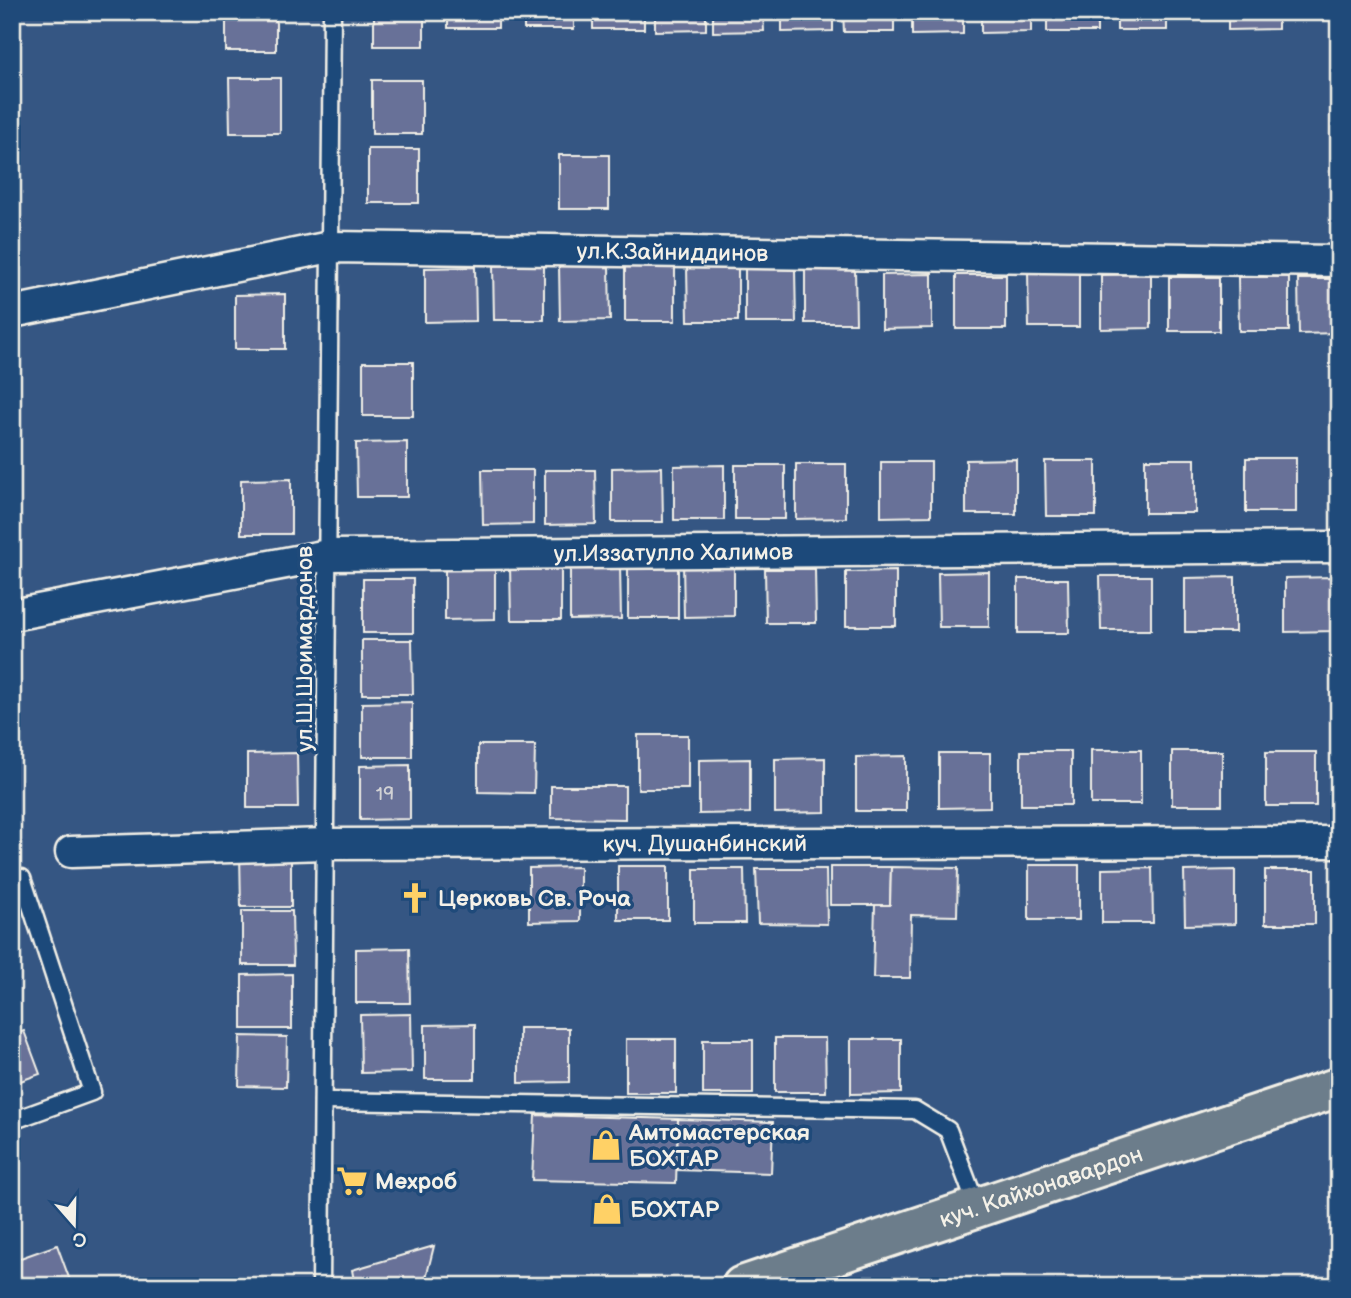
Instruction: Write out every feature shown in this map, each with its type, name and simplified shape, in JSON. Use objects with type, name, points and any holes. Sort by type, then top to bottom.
[{"type":"main road","name":"куч. Кайхонавардон","points":[[742,1286],[1339,1087]]},
{"type":"street","name":"ул.К.Зайниддинов","points":[[12,312],[330,247],[1339,261]]},
{"type":"street","name":"ул.Иззатулло Халимов","points":[[12,615],[328,555],[1339,547]]},
{"type":"street","name":"куч. Душанбинский","points":[[71,852],[325,844],[1339,842]]},
{"type":"lane","name":"ул.Ш.Шоимардонов","points":[[321,1286],[332,12]]},
{"type":"lane","points":[[12,881],[22,878],[92,1092],[12,1121]]},
{"type":"lane","points":[[323,1101],[915,1110],[948,1130],[977,1207]]},
{"type":"building","points":[[226,12],[276,12],[276,51],[226,51]]},
{"type":"building","points":[[374,12],[424,12],[424,46],[374,46]]},
{"type":"building","points":[[448,12],[498,12],[498,28],[448,28]]},
{"type":"building","points":[[524,12],[574,12],[574,29],[524,29]]},
{"type":"building","points":[[593,12],[644,12],[644,29],[593,29]]},
{"type":"building","points":[[655,12],[706,12],[706,30],[655,31]]},
{"type":"building","points":[[713,12],[763,12],[764,31],[713,32]]},
{"type":"building","points":[[782,12],[833,12],[833,31],[782,32]]},
{"type":"building","points":[[843,12],[894,12],[894,32],[844,32]]},
{"type":"building","points":[[912,12],[963,12],[963,34],[912,35]]},
{"type":"building","points":[[981,12],[1031,12],[1031,32],[981,33]]},
{"type":"building","points":[[1047,12],[1097,12],[1097,32],[1047,32]]},
{"type":"building","points":[[1117,12],[1167,12],[1167,30],[1117,30]]},
{"type":"building","points":[[1228,12],[1278,12],[1278,29],[1228,30]]},
{"type":"building","points":[[229,78],[280,78],[280,133],[230,133]]},
{"type":"building","points":[[372,80],[422,80],[422,134],[372,134]]},
{"type":"building","points":[[368,149],[419,149],[419,203],[368,203]]},
{"type":"building","points":[[559,155],[609,155],[609,209],[559,209]]},
{"type":"building","points":[[544,265],[544,320],[494,320],[493,266]]},
{"type":"building","points":[[559,266],[609,266],[610,320],[560,321]]},
{"type":"building","points":[[475,267],[476,321],[425,322],[425,268]]},
{"type":"building","points":[[625,267],[675,267],[675,321],[625,321]]},
{"type":"building","points":[[687,267],[738,267],[738,321],[688,321]]},
{"type":"building","points":[[745,269],[795,269],[796,323],[745,323]]},
{"type":"building","points":[[805,269],[855,269],[856,323],[805,323]]},
{"type":"building","points":[[1028,272],[1079,272],[1079,327],[1029,327]]},
{"type":"building","points":[[932,274],[932,328],[882,329],[882,275]]},
{"type":"building","points":[[1151,274],[1151,328],[1101,329],[1101,275]]},
{"type":"building","points":[[956,275],[1006,275],[1006,329],[956,329]]},
{"type":"building","points":[[1169,277],[1219,277],[1219,331],[1169,331]]},
{"type":"building","points":[[1238,277],[1289,277],[1289,331],[1239,331]]},
{"type":"building","points":[[1298,279],[1339,279],[1339,333],[1299,334]]},
{"type":"building","points":[[285,294],[285,349],[235,349],[235,295]]},
{"type":"building","points":[[363,362],[413,362],[413,416],[363,416]]},
{"type":"building","points":[[407,442],[407,497],[357,497],[356,443]]},
{"type":"building","points":[[1246,458],[1296,458],[1296,512],[1246,512]]},
{"type":"building","points":[[1016,459],[1016,514],[966,514],[966,460]]},
{"type":"building","points":[[1145,459],[1195,459],[1195,513],[1145,513]]},
{"type":"building","points":[[1045,461],[1096,461],[1096,516],[1046,516]]},
{"type":"building","points":[[881,462],[931,462],[931,516],[881,517]]},
{"type":"building","points":[[796,464],[846,464],[846,518],[796,519]]},
{"type":"building","points":[[724,465],[724,520],[674,520],[674,466]]},
{"type":"building","points":[[735,465],[785,465],[785,519],[735,519]]},
{"type":"building","points":[[662,467],[663,522],[612,522],[612,468]]},
{"type":"building","points":[[482,470],[533,470],[533,524],[483,525]]},
{"type":"building","points":[[545,470],[595,470],[596,524],[545,525]]},
{"type":"building","points":[[291,479],[291,534],[241,534],[241,480]]},
{"type":"building","points":[[683,562],[734,562],[734,616],[684,617]]},
{"type":"building","points":[[678,563],[678,618],[628,618],[628,564]]},
{"type":"building","points":[[445,565],[495,565],[495,619],[445,620]]},
{"type":"building","points":[[561,565],[561,620],[511,620],[510,566]]},
{"type":"building","points":[[620,565],[621,619],[570,620],[570,566]]},
{"type":"building","points":[[765,569],[815,569],[816,623],[766,623]]},
{"type":"building","points":[[896,571],[896,626],[846,626],[846,572]]},
{"type":"building","points":[[989,572],[989,627],[939,627],[938,573]]},
{"type":"building","points":[[1100,576],[1151,576],[1151,630],[1101,630]]},
{"type":"building","points":[[1235,577],[1235,632],[1185,632],[1185,578]]},
{"type":"building","points":[[1335,577],[1335,631],[1285,632],[1285,578]]},
{"type":"building","points":[[363,579],[413,579],[413,633],[363,633]]},
{"type":"building","points":[[1018,579],[1068,579],[1069,633],[1018,633]]},
{"type":"building","points":[[362,640],[412,640],[413,694],[362,694]]},
{"type":"building","points":[[412,702],[412,757],[362,757],[362,703]]},
{"type":"building","points":[[638,735],[688,735],[688,789],[638,789]]},
{"type":"building","points":[[478,745],[535,745],[534,793],[478,792]]},
{"type":"building","points":[[1091,750],[1141,750],[1141,804],[1091,804]]},
{"type":"building","points":[[1021,751],[1071,751],[1071,805],[1021,805]]},
{"type":"building","points":[[1172,751],[1222,751],[1222,805],[1172,805]]},
{"type":"building","points":[[1266,752],[1316,752],[1316,806],[1266,806]]},
{"type":"building","points":[[297,753],[298,808],[247,808],[247,754]]},
{"type":"building","points":[[939,753],[990,753],[990,807],[939,808]]},
{"type":"building","points":[[906,756],[906,811],[856,811],[856,757]]},
{"type":"building","points":[[825,758],[825,812],[775,813],[775,759]]},
{"type":"building","points":[[750,759],[750,813],[699,814],[699,760]]},
{"type":"building","points":[[410,765],[410,819],[360,820],[360,766]]},
{"type":"building","points":[[551,786],[625,786],[625,819],[551,818]]},
{"type":"building","points":[[291,852],[291,907],[241,907],[240,853]]},
{"type":"building","points":[[1029,865],[1079,865],[1079,920],[1029,920]]},
{"type":"building","points":[[618,866],[668,866],[668,920],[618,920]]},
{"type":"building","points":[[580,867],[580,921],[529,922],[529,868]]},
{"type":"building","points":[[830,867],[891,867],[890,905],[830,905]]},
{"type":"building","points":[[891,867],[958,868],[957,916],[911,915],[910,978],[873,978],[875,905],[890,905]]},
{"type":"building","points":[[1152,868],[1153,923],[1102,923],[1102,869]]},
{"type":"building","points":[[694,869],[744,869],[745,923],[694,923]]},
{"type":"building","points":[[756,869],[826,869],[827,924],[758,923]]},
{"type":"building","points":[[1235,870],[1235,924],[1185,925],[1184,871]]},
{"type":"building","points":[[1265,870],[1315,870],[1315,924],[1265,924]]},
{"type":"building","points":[[242,911],[292,911],[293,965],[242,965]]},
{"type":"building","points":[[409,948],[410,1003],[356,1003],[356,949]]},
{"type":"building","points":[[292,974],[292,1029],[242,1029],[242,975]]},
{"type":"building","points":[[411,1014],[412,1072],[361,1073],[360,1015]]},
{"type":"building","points":[[475,1024],[475,1079],[425,1079],[425,1025]]},
{"type":"building","points":[[519,1028],[569,1028],[569,1082],[519,1083]]},
{"type":"building","points":[[24,1031],[40,1074],[12,1084],[12,1035]]},
{"type":"building","points":[[240,1036],[287,1037],[286,1087],[239,1086]]},
{"type":"building","points":[[775,1038],[825,1038],[826,1092],[775,1092]]},
{"type":"building","points":[[626,1039],[676,1039],[676,1093],[626,1093]]},
{"type":"building","points":[[851,1039],[901,1039],[901,1093],[851,1094]]},
{"type":"building","points":[[703,1040],[753,1040],[753,1094],[703,1094]]},
{"type":"building","name":"Амтомастерская БОХТАР","points":[[535,1115],[678,1119],[676,1183],[532,1180]]},
{"type":"building","points":[[678,1119],[773,1122],[771,1173],[677,1170]]},
{"type":"building","points":[[57,1245],[72,1286],[12,1286],[12,1261]]},
{"type":"building","points":[[434,1246],[424,1286],[355,1286],[352,1270]]},
{"type":"place","name":"Церковь Св. Роча","points":[[415,898]]},
{"type":"place","name":"Амтомастерская БОХТАР","points":[[606,1145]]},
{"type":"place","name":"Мехроб","points":[[352,1181]]},
{"type":"place","name":"БОХТАР","points":[[607,1209]]}]
